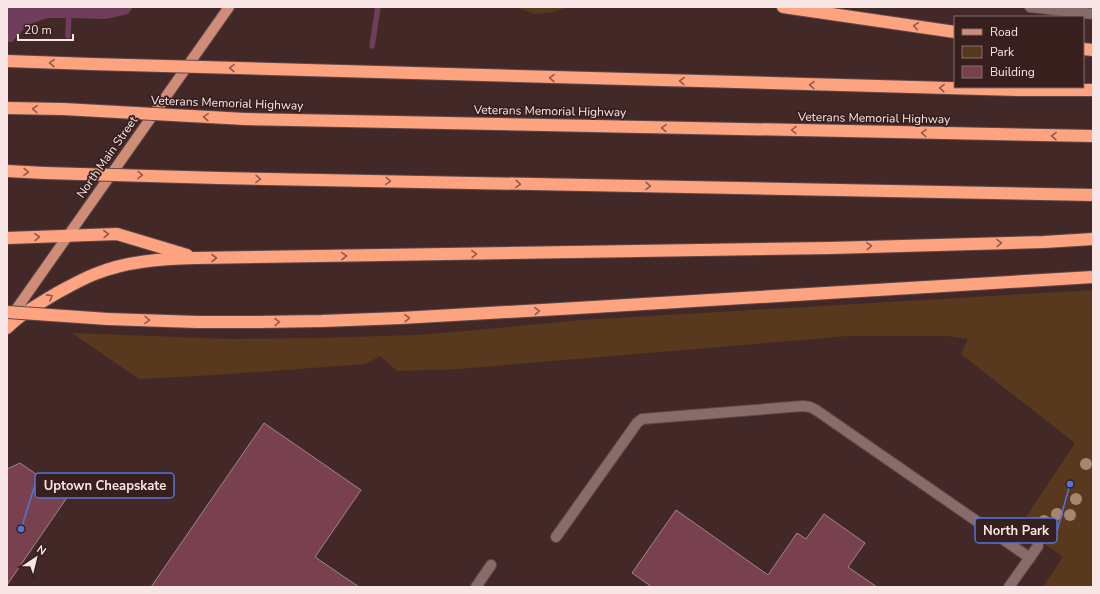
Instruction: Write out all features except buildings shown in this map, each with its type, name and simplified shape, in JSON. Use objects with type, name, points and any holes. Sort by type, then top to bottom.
[{"type":"highway","points":[[783,7],[954,32]]},
{"type":"highway","points":[[7,61],[1019,90],[1093,90]]},
{"type":"highway","name":"Veterans Memorial Highway","points":[[7,108],[63,109],[245,119],[1093,136]]},
{"type":"highway","points":[[7,171],[219,178],[1093,194]]},
{"type":"highway","points":[[7,238],[117,234],[195,258]]},
{"type":"highway","points":[[7,328],[44,300],[96,273],[135,263],[161,259],[727,248],[830,248],[1044,242],[1093,238]]},
{"type":"highway","points":[[7,312],[108,319],[197,322],[322,321],[577,308],[1093,277]]},
{"type":"main road","name":"North Main Street","points":[[7,321],[229,7]]},
{"type":"street","points":[[1030,7],[1081,10],[1093,14]]},
{"type":"street","points":[[556,537],[637,423],[642,419],[803,406],[816,410],[1030,558]]},
{"type":"street","points":[[1012,586],[1038,546]]},
{"type":"street","points":[[476,587],[491,565]]},
{"type":"green space","points":[[515,7],[570,7],[549,13],[535,14]]},
{"type":"green space","points":[[1093,290],[1093,587],[1043,587],[1063,557],[1020,526],[1075,443],[961,354],[968,339],[947,336],[848,336],[459,369],[397,371],[380,356],[366,364],[139,379],[72,333],[229,339],[415,335],[582,320]]},
{"type":"shaded area","points":[[7,7],[133,7],[128,14],[106,19],[48,18],[27,25],[12,42],[7,42]]},
{"type":"waterway","points":[[68,36],[69,7]]},
{"type":"waterway","points":[[372,46],[378,7]]},
{"type":"place","name":"North Park","points":[[1070,484]]},
{"type":"place","name":"Uptown Cheapskate","points":[[21,529]]}]
